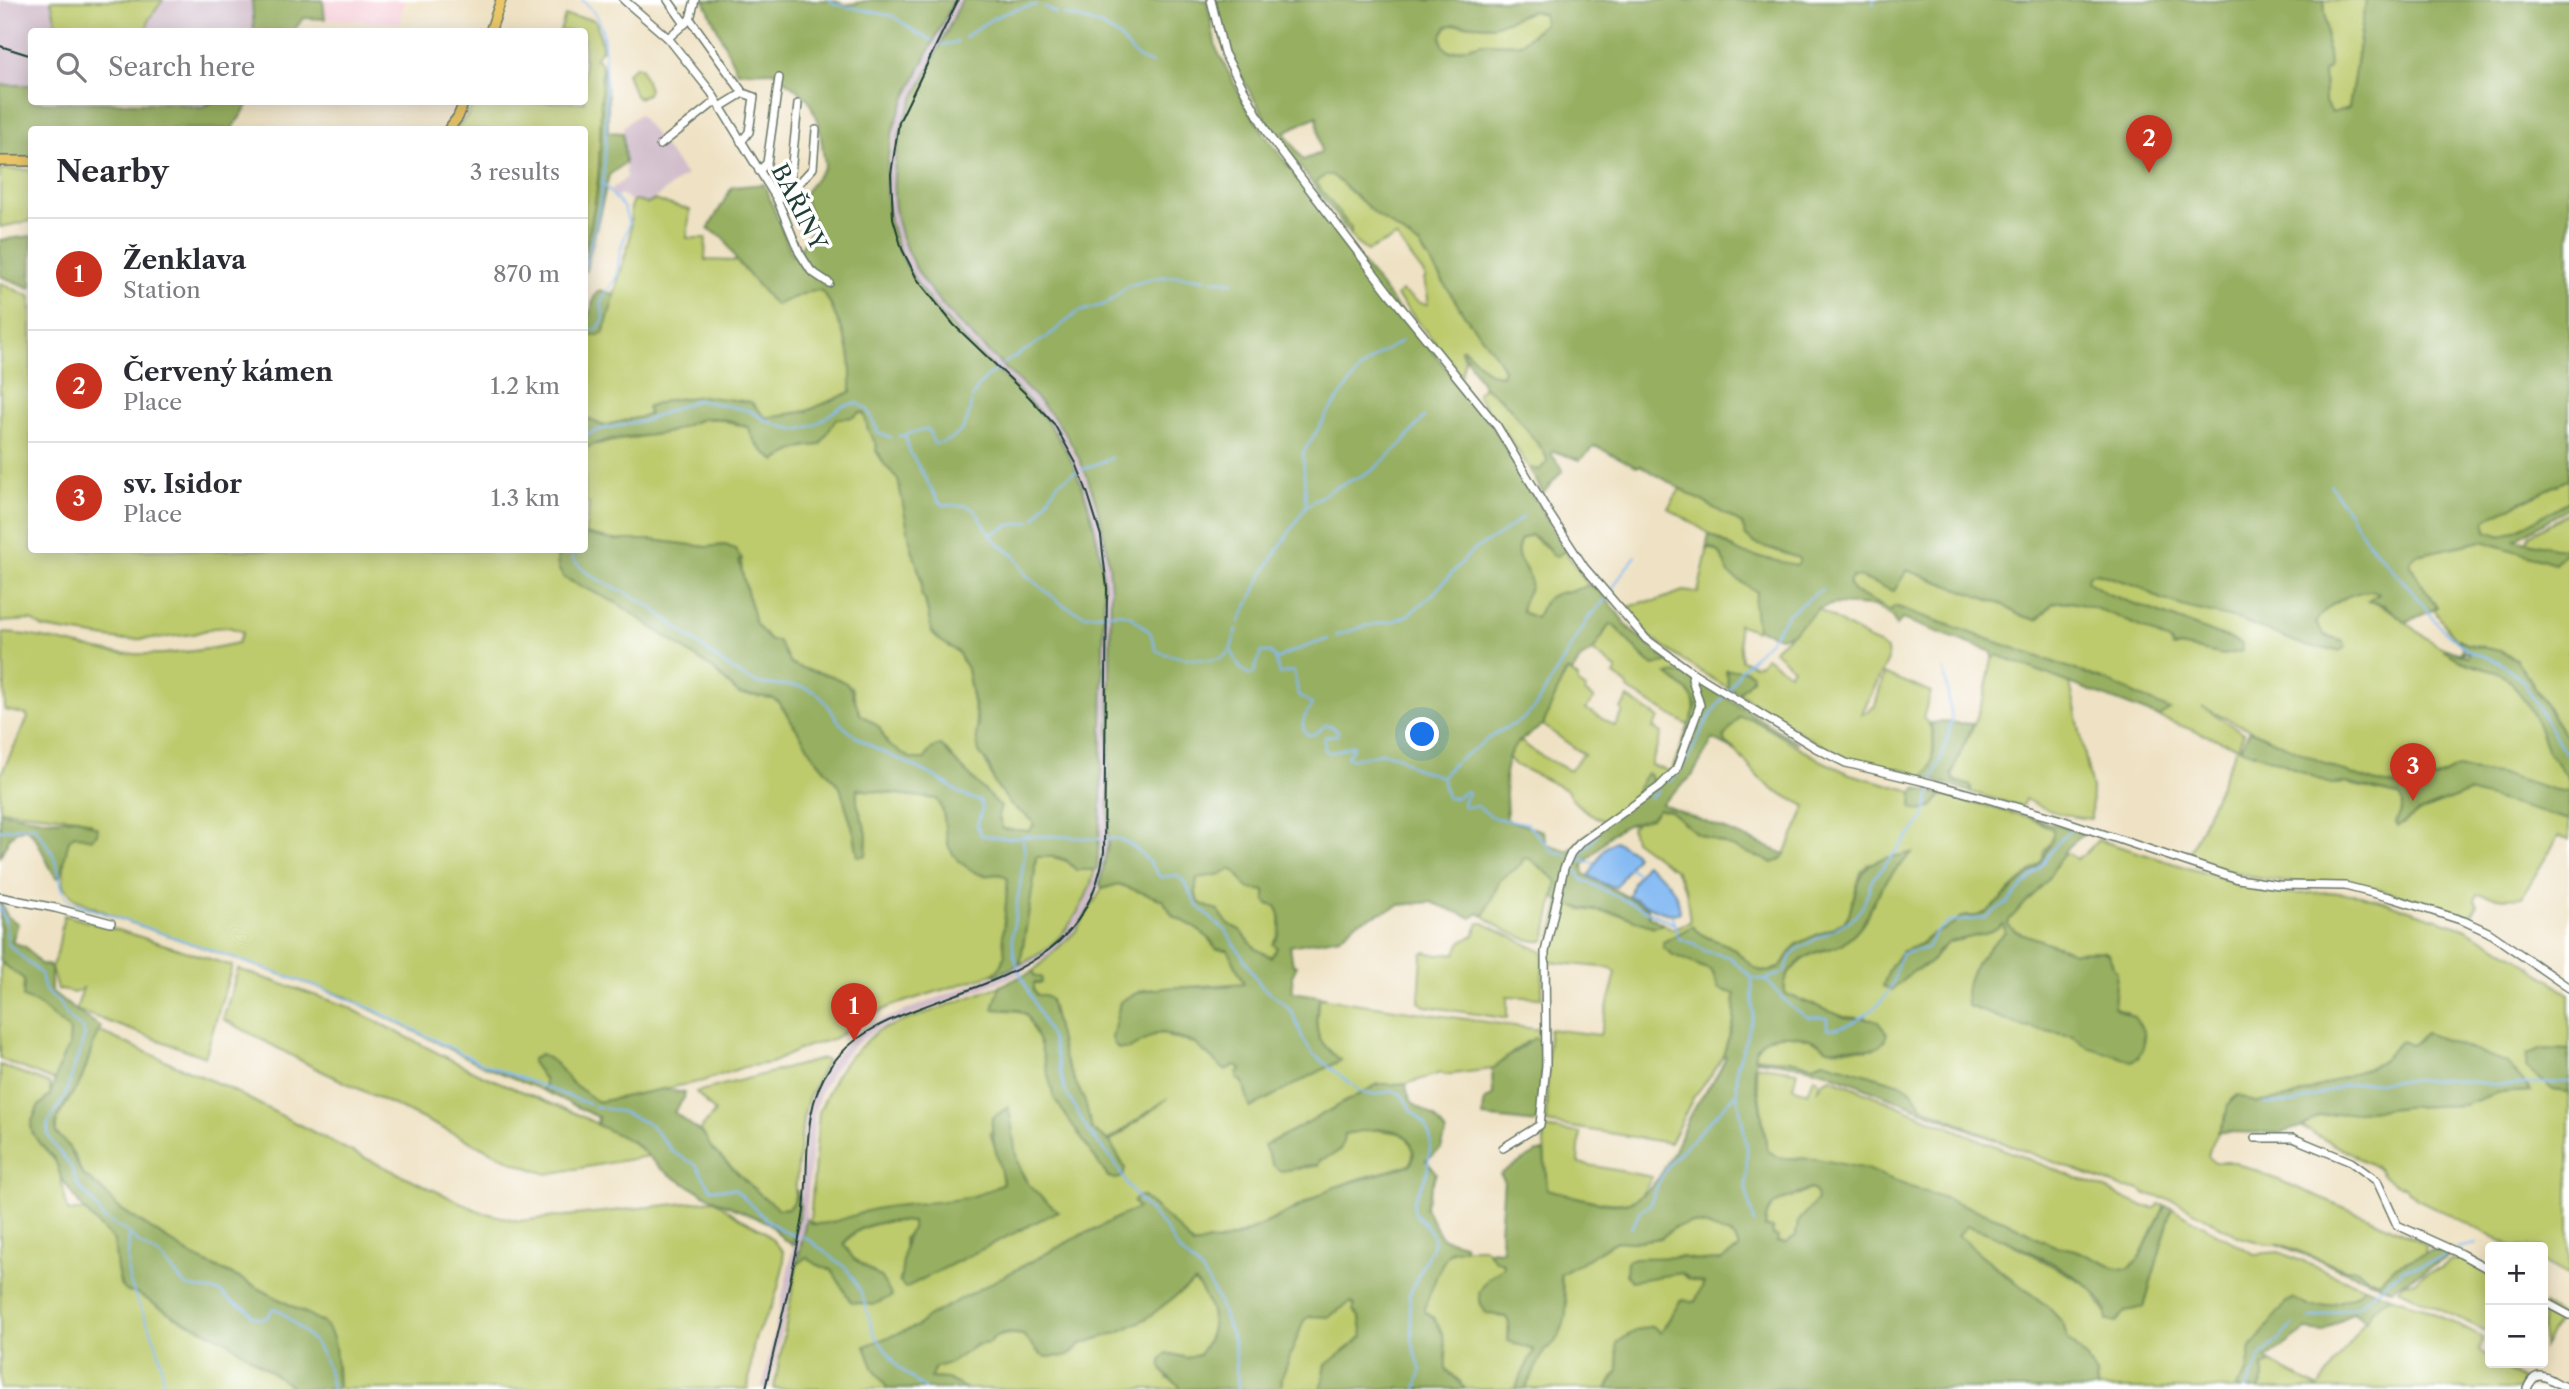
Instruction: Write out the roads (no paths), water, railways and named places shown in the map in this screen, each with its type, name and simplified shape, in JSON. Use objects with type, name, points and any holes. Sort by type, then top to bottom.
[{"type":"main road","points":[[491,28],[501,0]]},
{"type":"main road","points":[[452,126],[463,105]]},
{"type":"main road","points":[[0,162],[28,161]]},
{"type":"street","name":"BAŘINY","points":[[624,0],[668,38],[718,104],[777,199],[799,253],[811,271],[828,283]]},
{"type":"street","points":[[668,0],[743,93],[754,97],[749,132],[741,142]]},
{"type":"street","points":[[668,38],[687,21],[695,0]]},
{"type":"street","points":[[1211,0],[1224,53],[1269,136],[1389,293],[1497,426],[1584,566],[1646,639],[1693,673],[1816,748],[1846,763],[1934,784],[2057,819],[2238,879],[2279,886],[2345,886],[2392,898],[2464,921],[2488,932],[2569,988]]},
{"type":"street","points":[[760,172],[767,163],[779,78]]},
{"type":"street","points":[[660,145],[718,104],[743,93]]},
{"type":"street","points":[[789,193],[798,104]]},
{"type":"street","points":[[777,199],[789,193],[813,168],[816,130]]},
{"type":"street","points":[[1503,1148],[1540,1125],[1546,1065],[1545,952],[1564,869],[1571,853],[1580,843],[1659,787],[1676,770],[1700,705],[1692,679],[1693,673]]},
{"type":"street","points":[[0,897],[111,923]]},
{"type":"street","points":[[2255,1138],[2293,1138],[2351,1162],[2377,1181],[2397,1225],[2485,1267]]},
{"type":"street","points":[[2548,1303],[2569,1315]]},
{"type":"street","points":[[2527,1389],[2530,1381],[2540,1376],[2549,1377],[2561,1387],[2569,1388]]},
{"type":"water","points":[[1615,841],[1636,856],[1616,887],[1589,876],[1604,849]]},
{"type":"water","points":[[1645,864],[1673,889],[1680,912],[1661,912],[1629,896],[1633,883]]},
{"type":"waterway","points":[[582,0],[596,15],[602,31],[606,115],[601,193],[588,254]]},
{"type":"waterway","points":[[830,0],[835,4],[893,16],[918,34],[932,40]]},
{"type":"waterway","points":[[1873,4],[1874,0]]},
{"type":"waterway","points":[[965,38],[998,16],[1036,5]]},
{"type":"waterway","points":[[1044,7],[1056,13]]},
{"type":"waterway","points":[[1063,15],[1106,29],[1119,37],[1137,57],[1152,63]]},
{"type":"waterway","points":[[942,45],[957,42]]},
{"type":"waterway","points":[[588,330],[596,330],[604,320],[601,301],[617,276],[620,251],[629,224],[624,208],[603,184]]},
{"type":"waterway","points":[[1003,364],[1047,337],[1078,312],[1106,304],[1128,286],[1154,278],[1177,276],[1205,279]]},
{"type":"waterway","points":[[1213,280],[1233,282]]},
{"type":"waterway","points":[[1239,623],[1264,572],[1306,506],[1303,453],[1360,370],[1379,354],[1402,341]]},
{"type":"waterway","points":[[972,399],[979,385],[998,368]]},
{"type":"waterway","points":[[588,434],[643,421],[696,400],[748,410],[774,424],[797,430],[815,425],[842,406],[858,403],[868,410],[879,434],[891,437]]},
{"type":"waterway","points":[[906,434],[928,429],[934,444],[950,440],[965,425],[971,403]]},
{"type":"waterway","points":[[1306,506],[1336,487],[1372,471],[1403,443],[1424,417]]},
{"type":"waterway","points":[[899,436],[905,435],[910,452],[939,502],[945,505],[968,506],[976,512],[994,540],[1015,556],[1026,575],[1063,605],[1085,615],[1119,613],[1131,616],[1150,632],[1156,650],[1169,655],[1210,660],[1223,657],[1231,650],[1240,668],[1250,675],[1254,673],[1261,652],[1270,652],[1275,658],[1279,674],[1292,671],[1295,674],[1298,695],[1312,704],[1303,723],[1308,735],[1315,734],[1325,725],[1332,726],[1338,732],[1337,735],[1324,739],[1325,750],[1330,753],[1354,745],[1347,757],[1354,759],[1382,753],[1396,755],[1417,769],[1442,777],[1447,798],[1455,798],[1466,791],[1468,793],[1463,802],[1464,807],[1477,806],[1494,818],[1526,823],[1553,851],[1568,855]]},
{"type":"waterway","points":[[1081,470],[1112,458]]},
{"type":"waterway","points":[[1035,519],[1058,483],[1077,471]]},
{"type":"waterway","points":[[2330,484],[2367,541],[2414,593],[2439,626],[2467,650],[2500,662],[2522,680],[2569,759]]},
{"type":"waterway","points":[[1336,636],[1408,615],[1432,595],[1472,551],[1523,517]]},
{"type":"waterway","points":[[991,534],[1010,525],[1030,522]]},
{"type":"waterway","points":[[570,553],[580,567],[590,575],[645,603],[734,671],[756,682],[798,686],[815,692],[852,734],[980,801],[982,809],[977,825],[981,835],[998,838],[1047,836],[1102,839]]},
{"type":"waterway","points":[[1611,592],[1636,556]]},
{"type":"waterway","points":[[1729,690],[1741,670],[1770,640],[1789,613],[1822,589]]},
{"type":"waterway","points":[[1442,776],[1454,763],[1498,732],[1520,721],[1534,709],[1589,617],[1608,597]]},
{"type":"waterway","points":[[1231,648],[1237,629]]},
{"type":"waterway","points":[[1277,660],[1283,655],[1328,639]]},
{"type":"waterway","points":[[1933,780],[1952,719],[1944,670]]},
{"type":"waterway","points":[[1668,783],[1678,773],[1710,716],[1726,695]]},
{"type":"waterway","points":[[1767,979],[1785,972],[1791,954],[1798,949],[1854,918],[1863,906],[1872,880],[1924,818],[1932,786]]},
{"type":"waterway","points":[[1649,798],[1659,791]]},
{"type":"waterway","points":[[0,830],[34,826],[53,854],[62,888],[69,901],[315,986],[373,1009],[479,1062],[589,1104]]},
{"type":"waterway","points":[[1672,916],[1678,938],[1705,951],[1730,957],[1752,978],[1766,980],[1791,1007],[1808,1017],[1827,1018],[1827,1028],[1845,1026],[1864,1016],[1887,994],[1901,954],[1927,948],[1935,933],[1948,922],[1984,918],[2008,902],[2073,827]]},
{"type":"waterway","points":[[1578,858],[1597,835]]},
{"type":"waterway","points":[[1108,838],[1132,846],[1160,877],[1177,875],[1186,884],[1197,906],[1226,931],[1262,987],[1292,1012],[1303,1039],[1313,1054],[1361,1092],[1373,1095],[1392,1091],[1401,1094],[1412,1111],[1426,1125],[1431,1140],[1427,1174],[1413,1202],[1415,1213],[1431,1232],[1434,1242],[1409,1295],[1413,1345],[1421,1371],[1416,1389]]},
{"type":"waterway","points":[[1023,841],[1025,853],[1012,935],[1014,955],[1053,1042],[1065,1090],[1088,1131],[1114,1161],[1129,1188],[1164,1227],[1178,1249],[1203,1273],[1217,1298],[1234,1342],[1238,1389]]},
{"type":"waterway","points":[[1574,857],[1595,864]]},
{"type":"waterway","points":[[1574,857],[1575,868],[1581,879],[1674,924]]},
{"type":"waterway","points":[[1628,867],[1638,874]]},
{"type":"waterway","points":[[0,907],[8,944],[41,974],[45,991],[57,1000],[70,1020],[82,1027],[85,1035],[64,1099],[48,1123],[48,1135],[71,1167],[78,1186],[103,1218],[160,1256],[186,1286],[220,1292],[232,1302],[249,1310],[252,1316],[262,1319],[268,1317],[273,1308],[279,1310],[308,1336],[321,1352],[332,1389]]},
{"type":"waterway","points":[[1631,1228],[1640,1211],[1649,1206],[1660,1179],[1674,1158],[1737,1093],[1737,1067],[1753,1016],[1752,980]]},
{"type":"waterway","points":[[2265,1104],[2296,1103],[2345,1085],[2359,1083],[2445,1079],[2502,1085],[2569,1082]]},
{"type":"waterway","points":[[1737,1094],[1747,1148],[1746,1189],[1754,1224]]},
{"type":"waterway","points":[[594,1106],[622,1112],[651,1125],[673,1152],[696,1165],[711,1189],[735,1189],[771,1223],[797,1236]]},
{"type":"waterway","points":[[129,1236],[129,1280],[156,1344],[163,1389]]},
{"type":"waterway","points":[[802,1237],[847,1269],[861,1292],[874,1334],[899,1368],[925,1389]]},
{"type":"waterway","points":[[2457,1248],[2477,1244]]},
{"type":"waterway","points":[[2309,1319],[2358,1306],[2403,1269],[2436,1261],[2449,1252]]},
{"type":"waterway","points":[[2244,1389],[2249,1384],[2261,1356],[2294,1325]]},
{"type":"railway","points":[[765,1389],[803,1217],[810,1121],[820,1085],[830,1067],[858,1038],[880,1025],[1010,973],[1037,958],[1060,940],[1080,917],[1095,888],[1104,852],[1107,588],[1101,536],[1088,494],[1076,463],[1054,424],[954,325],[917,279],[902,249],[893,218],[891,174],[899,122],[958,0]]},
{"type":"railway","points":[[0,46],[28,55]]},
{"type":"place","name":"Červený kámen","points":[[2149,173]]},
{"type":"place","name":"sv. Isidor","points":[[2413,801]]},
{"type":"place","name":"Ženklava","points":[[854,1041]]}]
